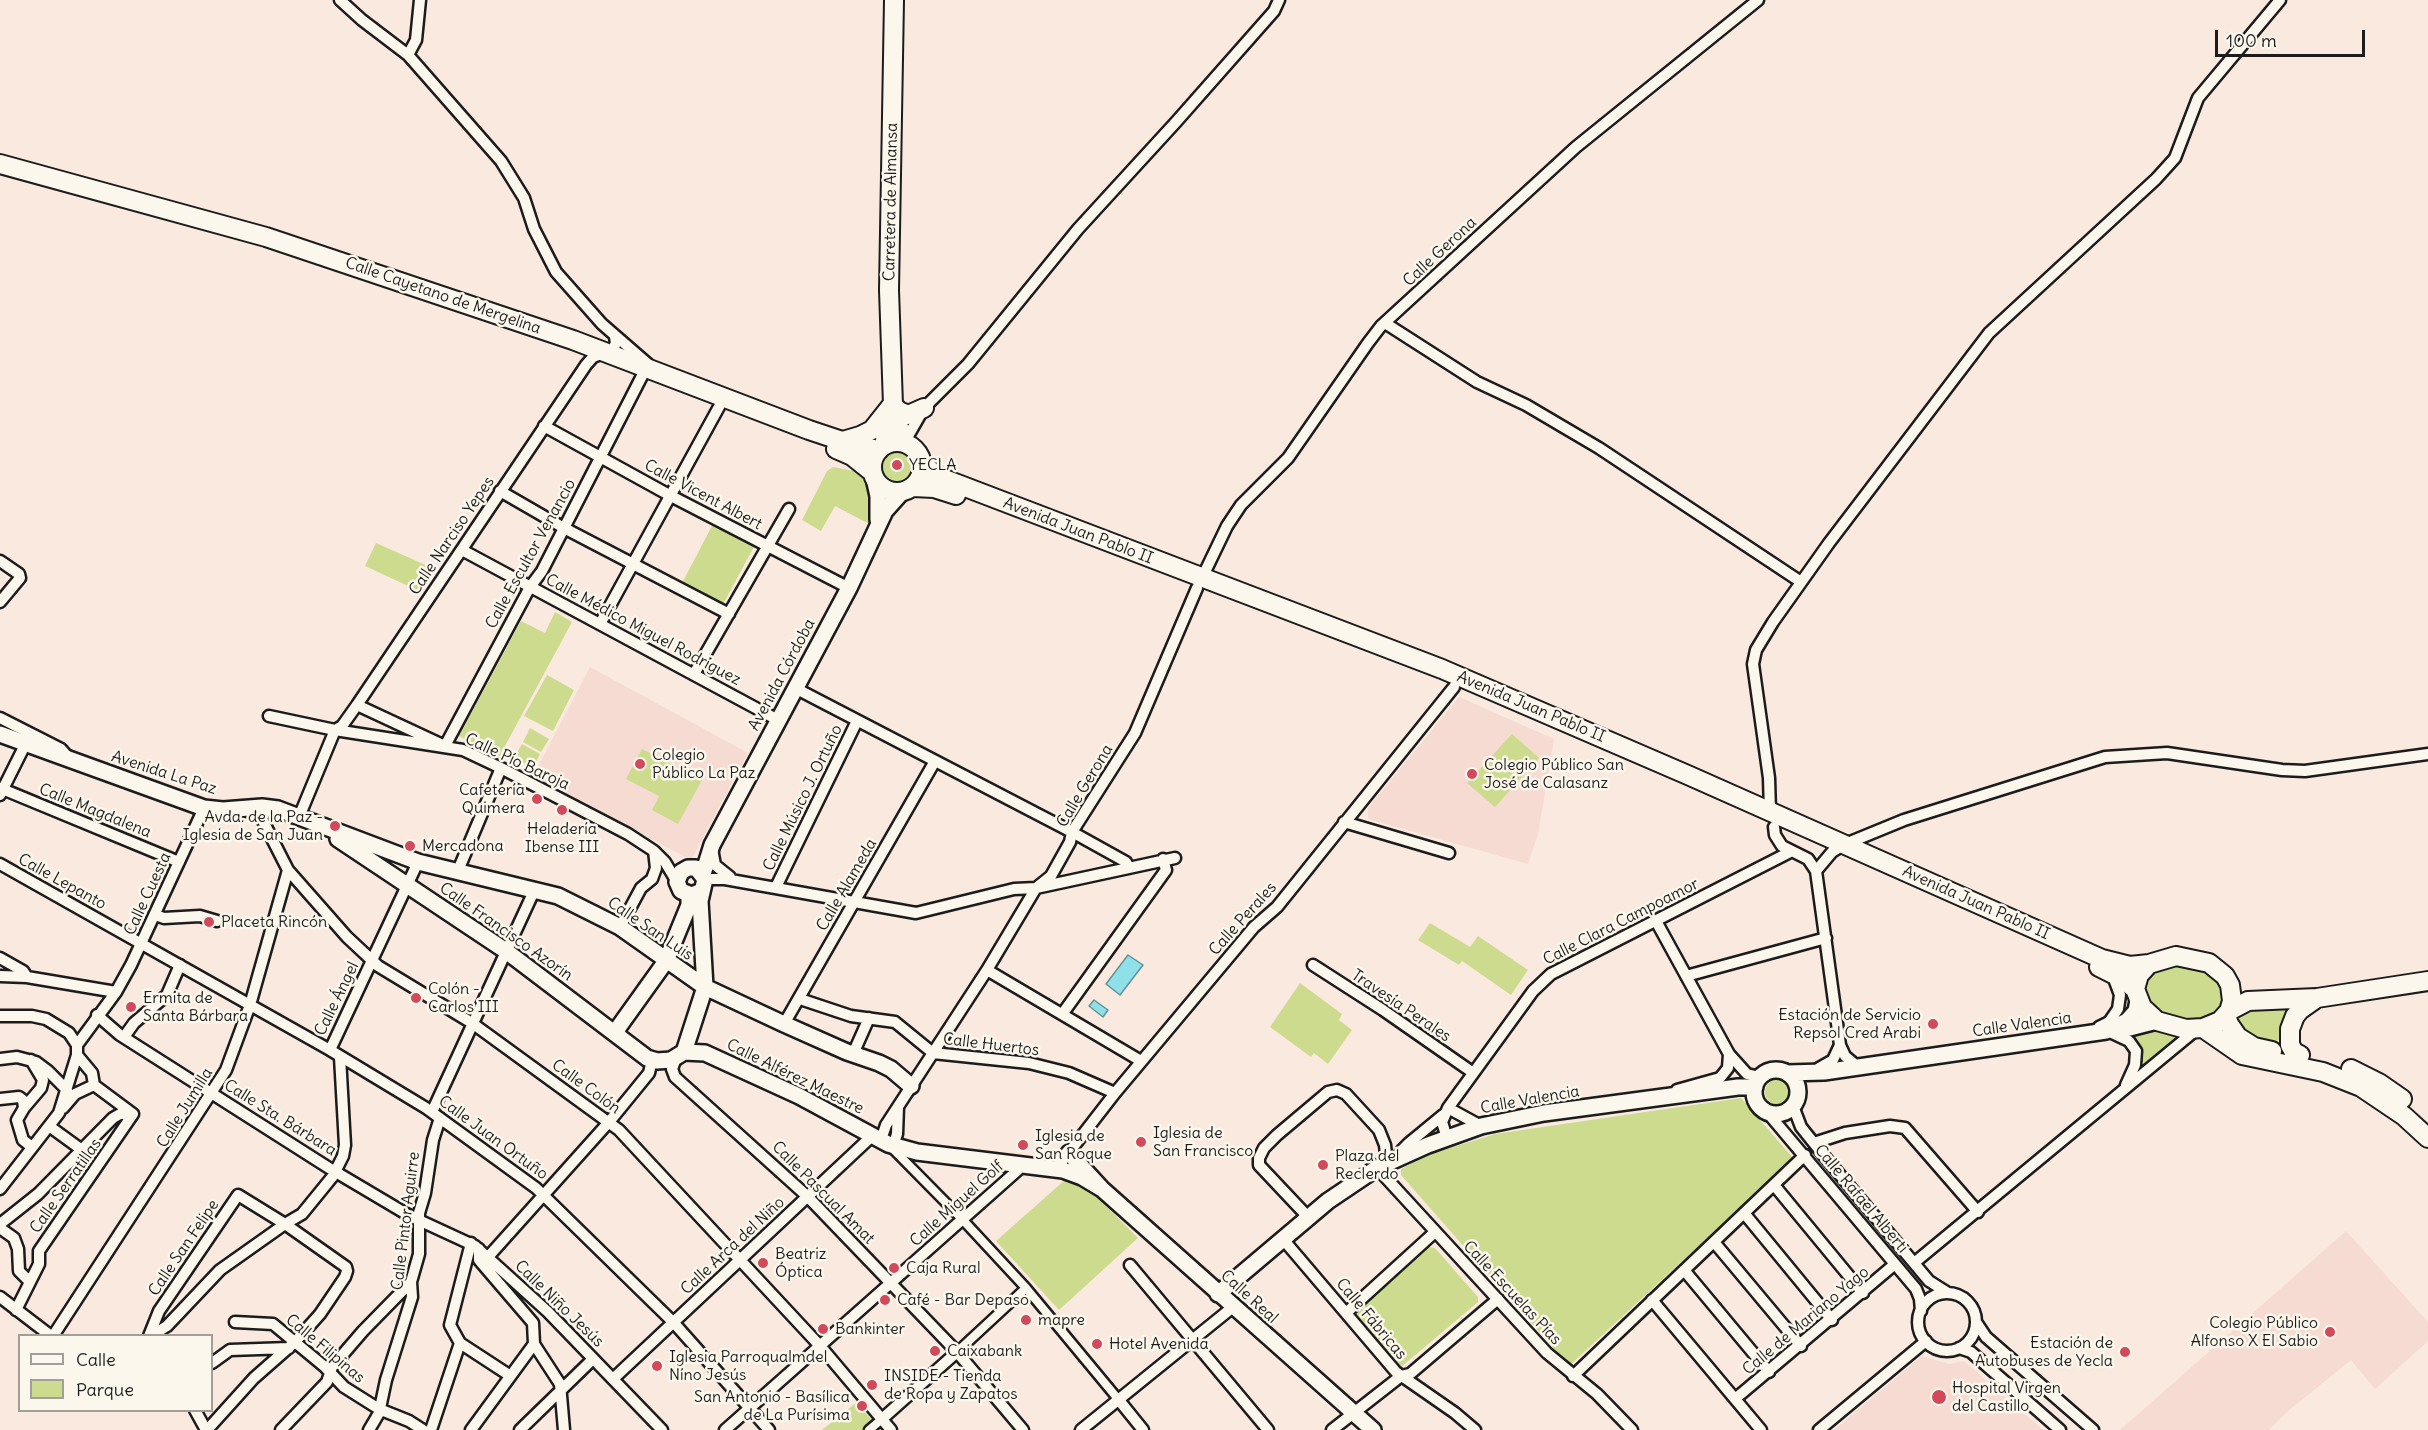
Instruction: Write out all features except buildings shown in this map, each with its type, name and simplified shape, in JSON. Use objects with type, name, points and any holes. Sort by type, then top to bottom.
[{"type":"main road","name":"Carretera de Almansa","points":[[892,405],[889,290],[894,0]]},
{"type":"main road","name":"Calle Cayetano de Mergelina","points":[[0,164],[266,237],[605,349],[650,374],[720,405],[852,456],[873,475]]},
{"type":"main road","name":"Calle Cayetano de Mergelina","points":[[0,173],[264,246],[605,349]]},
{"type":"main road","name":"Calle Cayetano de Mergelina","points":[[650,374],[843,441],[881,447]]},
{"type":"main road","points":[[892,405],[908,415],[924,408]]},
{"type":"main road","points":[[843,441],[872,430],[892,405]]},
{"type":"main road","points":[[877,526],[878,496],[872,464],[881,447],[892,405]]},
{"type":"main road","points":[[892,405],[921,477],[908,490]]},
{"type":"main road","points":[[881,447],[897,442],[911,449],[935,475],[969,494]]},
{"type":"main road","points":[[873,475],[887,490],[934,488],[969,494]]},
{"type":"main road","name":"Avenida Córdoba","points":[[690,880],[710,849],[849,588],[877,526],[890,503],[908,490]]},
{"type":"main road","name":"Avenida Juan Pablo II","points":[[969,494],[1199,583],[1772,819]]},
{"type":"main road","name":"Avenida Juan Pablo II","points":[[1199,583],[1442,669],[2111,973],[2137,994]]},
{"type":"main road","name":"Avenida La Paz","points":[[0,734],[204,808],[267,807],[315,824]]},
{"type":"main road","name":"Calle San Luis","points":[[315,824],[418,862],[457,873],[535,889],[573,902],[620,927],[705,987],[784,1024],[885,1066],[911,1086]]},
{"type":"main road","name":"Calle Francisco Azorín","points":[[315,824],[506,951],[617,1035],[650,1067]]},
{"type":"main road","name":"Avenida Juan Pablo II","points":[[1838,848],[2102,959],[2130,966],[2149,964]]},
{"type":"main road","points":[[617,1035],[618,1028],[666,960],[689,905],[690,880]]},
{"type":"main road","points":[[650,1067],[680,1055],[705,987],[690,880]]},
{"type":"main road","points":[[2264,1000],[2230,985],[2219,969],[2199,959],[2176,956],[2149,964],[2139,975],[2137,994],[2146,1012],[2157,1021],[2175,1027],[2200,1029],[2212,1026],[2240,1004],[2264,1000],[2317,998],[2428,981]]},
{"type":"main road","points":[[2230,985],[2232,1001],[2228,1013],[2233,1031],[2245,1042],[2268,1051],[2300,1055],[2343,1065],[2379,1083],[2428,1122]]},
{"type":"main road","name":"Calle Valencia","points":[[1787,1073],[1824,1072],[2106,1031],[2127,1022],[2136,1011],[2137,994]]},
{"type":"main road","points":[[2300,1055],[2294,1052],[2290,1045],[2290,1029],[2300,1010],[2317,998]]},
{"type":"main road","points":[[2106,1031],[2129,1029],[2157,1021]]},
{"type":"main road","points":[[2200,1029],[2242,1055],[2323,1072],[2361,1088],[2404,1116],[2428,1138]]},
{"type":"main road","name":"Calle Alférez Maestre","points":[[680,1055],[705,1053],[808,1101],[881,1141],[917,1152],[1071,1172],[1102,1189]]},
{"type":"main road","points":[[1775,1070],[1787,1073],[1797,1083],[1796,1099],[1784,1113],[1767,1112],[1757,1103],[1754,1094],[1759,1080],[1775,1070]]},
{"type":"main road","name":"Calle Valencia","points":[[1796,1099],[1810,1080],[1824,1072]]},
{"type":"main road","name":"Calle Valencia","points":[[1218,1294],[1328,1201],[1388,1163],[1447,1138],[1481,1126],[1544,1113],[1738,1087],[1759,1080]]},
{"type":"main road","points":[[1069,1153],[1102,1189]]},
{"type":"main road","name":"Calle Real","points":[[1102,1189],[1373,1430]]},
{"type":"street","points":[[340,0],[408,56],[501,160],[524,198],[534,229],[556,272],[605,349],[650,374]]},
{"type":"street","points":[[408,56],[416,40],[420,0]]},
{"type":"street","points":[[911,449],[915,425],[924,408],[968,364],[1078,229],[1274,11],[1279,0]]},
{"type":"street","name":"Calle Gerona","points":[[881,1141],[886,1125],[987,970],[1036,888],[1051,876],[1070,842],[1072,832],[1139,726],[1199,583],[1227,526],[1242,505],[1288,458],[1368,342],[1385,323],[1576,147],[1758,0]]},
{"type":"street","points":[[1858,1067],[1845,1056],[1840,1045],[1816,871],[1808,860],[1778,842],[1772,819],[1769,778],[1753,658],[1773,622],[1801,582],[1989,333],[2156,180],[2175,158],[2198,98],[2280,0]]},
{"type":"street","points":[[1385,323],[1477,382],[1526,405],[1599,448],[1801,582]]},
{"type":"street","name":"Calle Narciso Yepes","points":[[335,730],[342,726],[357,705],[544,426],[605,349]]},
{"type":"street","name":"Calle Escultor Venancio","points":[[445,746],[530,586],[542,571],[600,458],[650,374]]},
{"type":"street","points":[[600,624],[720,405]]},
{"type":"street","name":"Calle Vicent Albert","points":[[544,426],[671,496],[849,588]]},
{"type":"street","points":[[500,491],[564,528],[729,614]]},
{"type":"street","points":[[694,674],[789,509]]},
{"type":"street","name":"Calle Médico Miguel Rodríguez","points":[[462,550],[778,720]]},
{"type":"street","points":[[0,561],[19,574],[20,578],[0,602]]},
{"type":"street","name":"Calle Perales","points":[[1052,1168],[1060,1164],[1141,1061],[1254,927],[1277,907],[1454,687]]},
{"type":"street","points":[[795,688],[1072,832],[1126,862],[1129,868]]},
{"type":"street","points":[[357,705],[445,746]]},
{"type":"street","name":"Calle Pío Baroja","points":[[269,716],[335,730],[463,750],[628,834],[654,851],[690,880]]},
{"type":"street","name":"Avenida La Paz","points":[[0,718],[61,748],[72,761]]},
{"type":"street","name":"Calle Músico J. Ortuño","points":[[776,888],[857,721]]},
{"type":"street","points":[[300,817],[335,730]]},
{"type":"street","points":[[1,791],[26,743]]},
{"type":"street","points":[[1816,871],[1838,848],[1904,820],[2092,760],[2168,753],[2305,771],[2428,754]]},
{"type":"street","name":"Calle Alameda","points":[[784,1024],[935,761]]},
{"type":"street","points":[[457,873],[501,768]]},
{"type":"street","name":"Calle Magdalena","points":[[1,791],[179,862]]},
{"type":"street","points":[[266,828],[262,819],[267,807]]},
{"type":"street","name":"Calle Cuesta","points":[[59,1113],[77,1050],[97,1015],[116,992],[142,943],[204,808]]},
{"type":"street","points":[[237,809],[266,828]]},
{"type":"street","points":[[1344,822],[1449,853]]},
{"type":"street","name":"Calle Colón","points":[[266,828],[288,870],[372,962],[472,1023],[619,1130],[741,1258],[891,1430]]},
{"type":"street","points":[[710,849],[718,869],[725,875],[741,881]]},
{"type":"street","points":[[620,927],[641,888],[652,879],[657,863],[654,851]]},
{"type":"street","name":"Calle Clara Campoamor","points":[[1388,1163],[1445,1112],[1533,991],[1551,974],[1792,851]]},
{"type":"street","points":[[652,879],[690,880],[712,877],[916,913],[1014,889],[1036,888],[1175,858]]},
{"type":"street","points":[[1063,1013],[1166,870],[1163,860]]},
{"type":"street","name":"Calle Ángel","points":[[330,1050],[418,862]]},
{"type":"street","name":"Calle Lepanto","points":[[0,864],[142,943]]},
{"type":"street","name":"Calle Jumilla","points":[[53,1334],[213,1094],[226,1071],[250,1005],[288,870]]},
{"type":"street","name":"Calle Pintor Aguirre","points":[[369,1430],[378,1415],[386,1380],[412,1297],[411,1282],[418,1261],[419,1213],[425,1193],[436,1115],[472,1023],[535,889]]},
{"type":"street","points":[[155,915],[164,918],[200,916],[217,921]]},
{"type":"street","points":[[1656,921],[1729,1054],[1747,1074],[1759,1080]]},
{"type":"street","points":[[1686,976],[1826,938]]},
{"type":"street","name":"Calle Juan Ortuño","points":[[142,943],[330,1050],[436,1115],[544,1194],[674,1323],[768,1430]]},
{"type":"street","points":[[0,958],[23,970],[27,977]]},
{"type":"street","points":[[124,1037],[134,1023],[167,995],[180,965]]},
{"type":"street","name":"Travesía Perales","points":[[1313,965],[1472,1072]]},
{"type":"street","points":[[987,970],[1141,1061]]},
{"type":"street","points":[[2085,1034],[2109,1022],[2118,1009],[2120,995],[2111,973]]},
{"type":"street","points":[[0,976],[27,977],[116,992]]},
{"type":"street","name":"Calle Huertos","points":[[800,999],[843,1013],[885,1019],[900,1024],[933,1053],[1029,1063],[1069,1073],[1116,1093]]},
{"type":"street","name":"Calle Sta. Bárbara","points":[[97,1015],[124,1037],[213,1094],[420,1221]]},
{"type":"street","points":[[0,1016],[32,1016],[46,1019],[69,1033],[92,1073],[94,1085],[133,1114]]},
{"type":"street","points":[[853,1054],[869,1018]]},
{"type":"street","points":[[1914,1263],[1978,1212],[2121,1090],[2200,1029]]},
{"type":"street","points":[[2106,1031],[2123,1036],[2135,1047],[2135,1065],[2121,1090]]},
{"type":"street","points":[[1803,1073],[1830,1064],[1838,1053],[1840,1045]]},
{"type":"street","points":[[1662,1098],[1683,1087],[1720,1078],[1728,1068],[1729,1054]]},
{"type":"street","points":[[675,1077],[672,1069],[680,1055]]},
{"type":"street","points":[[0,1059],[13,1057],[31,1060],[48,1071],[66,1090]]},
{"type":"street","points":[[152,1334],[167,1326],[220,1270],[309,1208],[335,1170],[343,1156],[345,1145],[340,1057]]},
{"type":"street","points":[[31,1060],[43,1083],[17,1120],[23,1140],[32,1147]]},
{"type":"street","points":[[488,1257],[609,1122],[650,1067],[675,1077]]},
{"type":"street","name":"Calle Pascual Amat","points":[[675,1077],[807,1196],[957,1352],[1023,1430]]},
{"type":"street","points":[[0,1189],[75,1094],[94,1085]]},
{"type":"street","points":[[1308,1217],[1259,1165],[1259,1158],[1264,1148],[1328,1092],[1337,1090],[1346,1094],[1379,1130],[1385,1145],[1388,1163]]},
{"type":"street","points":[[0,1099],[19,1097],[23,1100],[24,1108]]},
{"type":"street","name":"Calle Rafael Alberti","points":[[1796,1099],[1801,1127],[1929,1281],[1948,1293]]},
{"type":"street","points":[[1447,1138],[1442,1122],[1445,1112],[1481,1126]]},
{"type":"street","name":"Calle Rafael Alberti","points":[[1767,1112],[1916,1289],[1921,1311]]},
{"type":"street","points":[[29,1281],[19,1271],[18,1249],[14,1238],[2,1220],[38,1194],[113,1118],[120,1114],[133,1114]]},
{"type":"street","name":"Calle Serratillas","points":[[16,1310],[39,1264],[39,1251],[133,1114]]},
{"type":"street","points":[[49,1126],[82,1150]]},
{"type":"street","points":[[1814,1143],[1845,1133],[1890,1126],[1905,1128],[1978,1212]]},
{"type":"street","points":[[881,1141],[962,1219],[1026,1288],[1143,1430]]},
{"type":"street","name":"Calle Arca del Niño","points":[[614,1378],[807,1196],[881,1141]]},
{"type":"street","points":[[1573,1376],[1805,1155]]},
{"type":"street","name":"Calle Escuelas Pías","points":[[1388,1163],[1435,1232],[1547,1353],[1597,1394],[1632,1430]]},
{"type":"street","name":"Calle Miguel Golf","points":[[725,1430],[1018,1170],[1018,1164]]},
{"type":"street","points":[[1774,1185],[1863,1293]]},
{"type":"street","name":"Calle San Felipe","points":[[150,1334],[159,1311],[237,1196],[243,1197],[285,1224]]},
{"type":"street","points":[[1744,1214],[1832,1320]]},
{"type":"street","name":"Calle Niño Jesús","points":[[420,1221],[475,1246],[488,1257],[548,1312],[662,1430]]},
{"type":"street","points":[[196,1412],[207,1430],[254,1378],[292,1345],[320,1314],[347,1271],[344,1265],[285,1224]]},
{"type":"street","points":[[1346,1313],[1435,1232]]},
{"type":"street","name":"Calle Fábricas","points":[[1282,1238],[1401,1376],[1455,1413],[1475,1430]]},
{"type":"street","points":[[1714,1242],[1801,1346]]},
{"type":"street","points":[[475,1246],[450,1325],[460,1343],[509,1375]]},
{"type":"street","points":[[475,1246],[479,1260],[533,1323],[534,1344],[561,1390],[564,1430]]},
{"type":"street","name":"Calle de Mariano Yago","points":[[1735,1399],[1832,1320],[1895,1264]]},
{"type":"street","points":[[1130,1266],[1268,1430]]},
{"type":"street","points":[[1684,1270],[1769,1372]]},
{"type":"street","points":[[281,1430],[327,1382],[329,1373],[363,1331],[411,1282]]},
{"type":"street","points":[[869,1430],[1026,1288]]},
{"type":"street","points":[[2060,1430],[1971,1353],[1959,1348],[1941,1350],[1926,1341],[1919,1327],[1921,1311],[1932,1298],[1948,1293],[1956,1294],[1971,1305],[1976,1322],[1986,1337],[2093,1430]]},
{"type":"street","points":[[0,1297],[51,1334]]},
{"type":"street","points":[[1332,1430],[1401,1376],[1410,1374],[1498,1299]]},
{"type":"street","points":[[1652,1300],[1761,1430]]},
{"type":"street","points":[[1080,1430],[1233,1307]]},
{"type":"street","name":"Calle Filipinas","points":[[235,1322],[273,1324],[292,1345],[344,1387],[379,1409],[409,1421],[423,1430]]},
{"type":"street","points":[[1959,1348],[1972,1337],[1976,1322]]},
{"type":"street","points":[[1819,1430],[1926,1341]]},
{"type":"street","points":[[431,1430],[460,1343]]},
{"type":"street","points":[[471,1430],[509,1375],[534,1344]]},
{"type":"street","points":[[213,1362],[230,1350],[292,1345]]},
{"type":"street","points":[[520,1430],[593,1359]]},
{"type":"street","points":[[2035,1408],[2050,1393]]},
{"type":"shaded area","name":"Colegio Público La Paz","points":[[590,667],[748,753],[691,860],[533,776]]},
{"type":"shaded area","name":"Colegio Público San José de Calasanz","points":[[1459,697],[1554,739],[1538,834],[1528,864],[1368,819],[1368,808]]},
{"type":"shaded area","name":"Colegio Público Alfonso X El Sabio","points":[[2346,1231],[2428,1322],[2428,1341],[2375,1389],[2351,1360],[2288,1411],[2269,1430],[2120,1430]]},
{"type":"shaded area","name":"Hospital Virgen del Castillo","points":[[1922,1356],[1949,1364],[1964,1361],[2043,1430],[1834,1430]]},
{"type":"green space","points":[[897,449],[910,454],[915,467],[910,480],[897,485],[884,480],[879,467],[884,454]]},
{"type":"green space","points":[[833,467],[854,471],[866,481],[872,503],[871,525],[835,506],[821,531],[802,520],[827,471]]},
{"type":"green space","points":[[714,522],[756,543],[721,608],[680,587]]},
{"type":"green space","points":[[376,543],[430,567],[419,591],[365,566]]},
{"type":"green space","points":[[555,612],[572,622],[499,757],[459,736],[521,621],[545,633]]},
{"type":"green space","points":[[547,675],[574,690],[553,731],[524,716]]},
{"type":"green space","points":[[530,728],[549,739],[541,752],[523,742]]},
{"type":"green space","points":[[1512,734],[1539,758],[1495,807],[1467,783]]},
{"type":"green space","points":[[522,744],[540,754],[533,768],[514,758]]},
{"type":"green space","points":[[642,749],[702,780],[678,824],[652,810],[659,796],[626,779]]},
{"type":"green space","points":[[1430,923],[1470,947],[1478,936],[1528,970],[1511,995],[1462,961],[1459,965],[1418,940]]},
{"type":"green space","points":[[2172,965],[2198,969],[2217,982],[2223,997],[2218,1010],[2201,1019],[2181,1019],[2153,1005],[2146,987],[2148,979],[2153,973]]},
{"type":"green space","points":[[1300,983],[1342,1014],[1339,1020],[1352,1030],[1328,1064],[1314,1053],[1311,1057],[1270,1027]]},
{"type":"green space","points":[[2294,1006],[2285,1033],[2276,1043],[2264,1042],[2248,1034],[2237,1022],[2245,1009]]},
{"type":"green space","points":[[2152,1028],[2180,1037],[2133,1077],[2141,1052],[2136,1041],[2129,1036]]},
{"type":"green space","points":[[1777,1080],[1786,1083],[1789,1092],[1786,1101],[1777,1104],[1768,1101],[1765,1092],[1768,1083]]},
{"type":"green space","points":[[1741,1098],[1793,1158],[1569,1366],[1401,1175],[1401,1169],[1431,1154],[1495,1134]]},
{"type":"green space","points":[[1066,1179],[1074,1180],[1088,1188],[1138,1238],[1059,1310],[996,1241]]},
{"type":"green space","points":[[1429,1247],[1435,1248],[1478,1297],[1478,1302],[1401,1367],[1355,1314]]},
{"type":"green space","points":[[857,1402],[873,1422],[863,1430],[822,1430]]},
{"type":"water","points":[[1128,955],[1143,965],[1120,995],[1106,984]]},
{"type":"water","points":[[1094,1000],[1108,1010],[1103,1017],[1089,1006]]},
{"type":"place","name":"YECLA","points":[[897,465]]},
{"type":"place","name":"Colegio Público La Paz","points":[[640,764]]},
{"type":"place","name":"Colegio Público San José de Calasanz","points":[[1472,774]]},
{"type":"place","name":"Cafetería Quimera","points":[[537,799]]},
{"type":"place","name":"Heladería Ibense III","points":[[562,810]]},
{"type":"place","name":"Avda. de la Paz - Iglesia de San Juan","points":[[335,826]]},
{"type":"place","name":"Mercadona","points":[[410,846]]},
{"type":"place","name":"Placeta Rincón","points":[[209,922]]},
{"type":"place","name":"Colón - Carlos III","points":[[416,998]]},
{"type":"place","name":"Ermita de Santa Bárbara","points":[[131,1007]]},
{"type":"place","name":"Estación de Servicio Repsol Cred Arabi","points":[[1933,1024]]},
{"type":"place","name":"Iglesia de San Francisco","points":[[1141,1142]]},
{"type":"place","name":"Iglesia de San Roque","points":[[1023,1145]]},
{"type":"place","name":"Plaza del Reclerdo","points":[[1323,1165]]},
{"type":"place","name":"Beatriz Óptica","points":[[763,1263]]},
{"type":"place","name":"Caja Rural","points":[[894,1268]]},
{"type":"place","name":"Café - Bar Depaso","points":[[885,1300]]},
{"type":"place","name":"mapre","points":[[1026,1320]]},
{"type":"place","name":"Bankinter","points":[[823,1329]]},
{"type":"place","name":"Colegio Público Alfonso X El Sabio","points":[[2330,1332]]},
{"type":"place","name":"Hotel Avenida","points":[[1097,1344]]},
{"type":"place","name":"Caixabank","points":[[935,1351]]},
{"type":"place","name":"Estación de Autobuses de Yecla","points":[[2125,1352]]},
{"type":"place","name":"Iglesia Parroqualmdel Níno Jesús","points":[[657,1366]]},
{"type":"place","name":"INSIDE - Tienda de Ropa y Zapatos","points":[[872,1385]]},
{"type":"place","name":"Hospital Virgen del Castillo","points":[[1939,1397]]},
{"type":"place","name":"San Antonio - Basílica de La Purísima","points":[[862,1406]]}]
